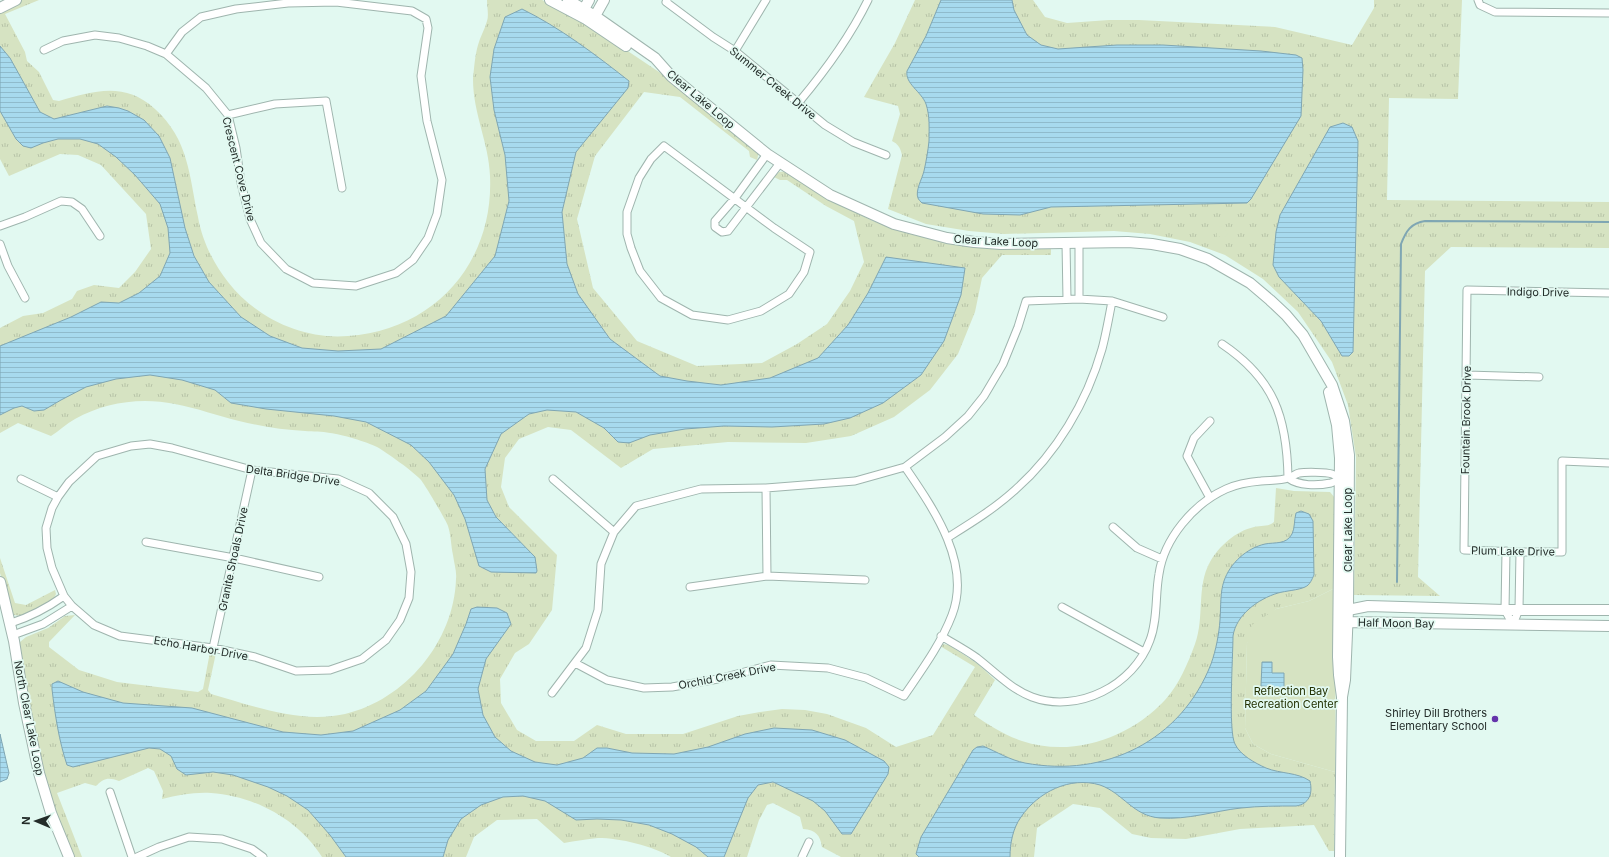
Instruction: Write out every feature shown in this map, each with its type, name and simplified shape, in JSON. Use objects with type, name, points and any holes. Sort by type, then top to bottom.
[{"type":"street","points":[[0,8],[16,0]]},
{"type":"street","points":[[550,0],[589,15]]},
{"type":"street","points":[[568,0],[589,15]]},
{"type":"street","points":[[589,0],[589,15]]},
{"type":"street","points":[[589,15],[604,0]]},
{"type":"street","points":[[735,51],[766,0]]},
{"type":"street","points":[[798,102],[825,70],[861,15],[868,0]]},
{"type":"street","points":[[166,54],[182,32],[201,17],[236,9],[281,4],[336,1],[348,2]]},
{"type":"street","name":"Summer Creek Drive","points":[[667,1],[713,37],[735,51],[825,125],[853,142],[886,154]]},
{"type":"street","name":"Crescent Cove Drive","points":[[44,50],[63,42],[95,35],[119,38],[147,46],[166,54],[206,88],[228,115],[236,148],[241,183],[250,219],[261,243],[286,268],[313,283],[356,286],[396,273],[413,260],[428,238],[438,214],[442,180],[427,121],[421,76],[428,28],[426,19],[412,11],[348,2]]},
{"type":"street","points":[[1479,3],[1495,12],[1609,13]]},
{"type":"street","name":"Clear Lake Loop","points":[[589,15],[654,58],[671,76],[780,163],[830,195],[894,224],[918,232],[974,242],[1001,244],[1128,242],[1152,244],[1180,250],[1208,260],[1250,283],[1286,315],[1303,336],[1332,385],[1344,421],[1349,455],[1344,478],[1343,612],[1339,675],[1342,697],[1340,857]]},
{"type":"street","points":[[228,115],[275,104],[326,101],[342,188]]},
{"type":"street","points":[[664,146],[735,198],[774,228],[810,252],[804,272],[789,294],[761,311],[728,320],[692,315],[661,298],[640,271],[631,248],[627,234],[627,212],[639,178],[652,159],[664,146]]},
{"type":"street","points":[[767,154],[735,198],[715,221],[715,227],[722,232],[728,231],[780,163]]},
{"type":"street","points":[[0,226],[61,201],[72,202],[82,209],[100,236]]},
{"type":"street","points":[[1079,243],[1079,299]]},
{"type":"street","points":[[0,244],[8,266],[25,298]]},
{"type":"street","points":[[1066,244],[1067,300]]},
{"type":"street","name":"Indigo Drive","points":[[1467,290],[1609,293]]},
{"type":"street","name":"Fountain Brook Drive","points":[[1464,550],[1467,290]]},
{"type":"street","points":[[552,693],[586,648],[598,610],[601,564],[614,532],[636,506],[701,489],[766,488],[855,481],[905,467],[945,437],[968,416],[984,396],[1003,364],[1018,327],[1026,301],[1079,299],[1112,301],[1163,317]]},
{"type":"street","points":[[948,538],[989,511],[1015,490],[1059,442],[1082,400],[1095,371],[1102,348],[1112,301]]},
{"type":"street","points":[[1222,344],[1254,370],[1275,404],[1283,426],[1287,451],[1288,478]]},
{"type":"street","points":[[1467,375],[1539,377]]},
{"type":"street","points":[[1210,421],[1194,438],[1187,456],[1210,498]]},
{"type":"street","name":"Delta Bridge Drive","points":[[52,508],[69,482],[97,456],[131,446],[150,444],[172,448],[252,470],[338,479],[369,493],[393,517],[406,544],[411,572],[409,598]]},
{"type":"street","name":"Plum Lake Drive","points":[[1464,550],[1562,552],[1562,461],[1609,463]]},
{"type":"street","points":[[905,467],[948,538],[955,561],[958,588],[952,615],[941,636],[978,659],[1016,689],[1032,697],[1057,701],[1072,701],[1096,695],[1124,678],[1138,662],[1150,640],[1154,623],[1159,572],[1162,559],[1169,543],[1189,516],[1210,498],[1226,489],[1246,482],[1288,478],[1301,473],[1332,473],[1344,478]]},
{"type":"street","name":"Granite Shoals Drive","points":[[214,648],[252,470]]},
{"type":"street","points":[[1288,478],[1295,483],[1307,484],[1332,483],[1344,478]]},
{"type":"street","points":[[21,479],[58,497]]},
{"type":"street","points":[[553,479],[614,532]]},
{"type":"street","points":[[766,488],[767,576]]},
{"type":"street","name":"Echo Harbor Drive","points":[[52,508],[46,528],[48,548],[52,568],[64,596],[72,606],[94,625],[120,636],[214,648],[255,658],[296,671],[330,670],[362,659],[386,640],[400,620],[409,598]]},
{"type":"street","points":[[1112,527],[1137,548],[1162,559]]},
{"type":"street","points":[[146,542],[234,558],[319,578]]},
{"type":"street","points":[[1506,551],[1505,610],[1513,625]]},
{"type":"street","points":[[1513,625],[1519,609],[1520,552]]},
{"type":"street","points":[[690,587],[767,576],[865,580]]},
{"type":"street","name":"North Clear Lake Loop","points":[[0,582],[11,623],[24,703],[39,773],[51,813],[69,857]]},
{"type":"street","points":[[11,623],[45,610],[64,596]]},
{"type":"street","name":"North Clear Lake Loop","points":[[0,605],[11,623]]},
{"type":"street","points":[[13,635],[43,624],[72,606]]},
{"type":"street","name":"Half Moon Bay","points":[[1343,612],[1368,606],[1505,610],[1609,610]]},
{"type":"street","points":[[1062,607],[1144,652]]},
{"type":"street","name":"Clear Lake Loop","points":[[1342,697],[1346,680],[1348,622],[1343,612]]},
{"type":"street","name":"Half Moon Bay","points":[[1348,622],[1609,626]]},
{"type":"street","name":"Orchid Creek Drive","points":[[574,663],[607,680],[644,688],[672,687],[718,679],[771,665],[828,668],[866,678],[904,696],[928,662],[941,636]]},
{"type":"street","points":[[110,792],[132,857]]},
{"type":"street","points":[[136,857],[159,847],[189,837],[222,839],[252,848],[263,857]]},
{"type":"street","points":[[802,857],[809,842]]},
{"type":"green space","points":[[21,0],[39,0],[5,14],[25,52],[27,61],[39,72],[53,100],[59,101],[96,92],[120,92],[144,100],[155,109],[175,133],[181,146],[186,159],[202,235],[213,260],[223,275],[239,295],[266,316],[298,330],[314,334],[348,336],[379,331],[407,321],[432,305],[453,286],[470,263],[482,236],[489,207],[489,164],[476,104],[473,79],[477,49],[488,19],[487,0],[542,0],[577,17],[659,72],[756,146],[759,152],[757,160],[750,157],[749,151],[680,97],[644,92],[595,156],[577,219],[593,288],[637,341],[697,366],[762,363],[797,344],[827,324],[850,291],[864,262],[854,221],[826,206],[787,180],[780,180],[774,177],[779,172],[788,171],[828,199],[873,221],[914,235],[954,244],[1051,247],[1051,255],[1002,255],[982,278],[975,312],[958,354],[930,390],[894,417],[851,436],[806,443],[728,442],[653,449],[621,468],[571,430],[548,427],[519,439],[505,458],[501,487],[509,507],[557,555],[552,610],[529,644],[515,653],[500,679],[501,703],[517,730],[536,741],[574,741],[597,725],[626,734],[683,734],[738,716],[782,709],[805,710],[827,714],[866,728],[896,747],[933,735],[975,667],[940,646],[942,644],[949,645],[978,664],[995,680],[974,715],[1015,739],[1041,746],[1080,746],[1118,734],[1135,725],[1151,713],[1175,688],[1186,666],[1198,634],[1203,582],[1210,562],[1223,545],[1241,532],[1254,527],[1269,525],[1274,522],[1276,488],[1294,491],[1330,492],[1335,498],[1335,588],[1309,601],[1276,609],[1247,643],[1245,728],[1253,744],[1271,754],[1335,772],[1334,851],[1329,851],[1314,825],[1240,829],[1186,839],[1151,838],[1132,834],[1100,808],[1073,804],[1037,828],[1034,857],[841,857],[822,847],[817,834],[803,829],[800,817],[773,803],[767,805],[759,820],[747,857],[671,857],[646,846],[607,838],[594,838],[564,843],[537,819],[497,820],[474,837],[466,857],[322,857],[301,832],[288,821],[274,812],[244,799],[227,795],[205,793],[186,794],[162,799],[163,791],[154,771],[148,768],[119,781],[106,779],[101,781],[96,786],[85,783],[57,793],[82,857],[73,857],[55,814],[38,757],[19,649],[20,642],[26,637],[48,628],[65,616],[75,615],[49,642],[49,647],[79,670],[117,682],[198,692],[203,689],[210,652],[216,653],[208,690],[211,694],[277,712],[311,717],[328,717],[345,714],[367,707],[387,696],[406,682],[422,665],[436,646],[446,625],[453,602],[456,573],[448,526],[421,480],[406,467],[381,450],[373,445],[354,438],[327,432],[288,430],[264,426],[183,406],[149,401],[124,402],[98,408],[75,419],[51,436],[18,423],[0,433],[0,328],[23,316],[43,313],[72,299],[77,291],[94,285],[119,288],[135,272],[151,249],[146,214],[101,165],[78,155],[60,154],[9,176],[0,159],[0,11]]},
{"type":"green space","points":[[915,0],[1033,0],[1045,17],[1067,23],[1109,20],[1139,20],[1275,27],[1352,45],[1374,8],[1374,0],[1462,0],[1458,99],[1389,98],[1387,200],[1609,202],[1609,248],[1451,247],[1425,271],[1418,577],[1440,596],[1354,595],[1356,457],[1348,405],[1332,362],[1298,312],[1263,279],[1225,255],[1190,242],[1150,234],[1114,231],[1004,234],[969,231],[926,224],[888,209],[902,155],[896,143],[892,141],[900,114],[898,106],[864,97],[895,43]]},
{"type":"green space","points":[[1220,226],[1227,231],[1228,233],[1226,236],[1217,237],[1217,227]]},
{"type":"green space","points":[[0,558],[15,603],[26,605],[55,590],[56,594],[53,600],[35,611],[21,616],[14,615],[10,609],[0,573]]},
{"type":"green space","name":"Reflection Bay Recreation Center","points":[[1335,588],[1335,772],[1271,754],[1253,744],[1245,728],[1247,643],[1252,625],[1276,609],[1309,601]]},
{"type":"water","points":[[941,0],[1012,0],[1014,10],[1027,35],[1041,45],[1058,49],[1117,45],[1163,45],[1261,51],[1296,55],[1302,58],[1303,70],[1301,116],[1251,199],[1247,203],[1051,207],[1020,215],[983,214],[922,203],[918,198],[917,192],[928,153],[929,118],[924,99],[908,80],[907,71],[926,36]]},
{"type":"water","points":[[522,9],[550,24],[629,81],[628,88],[576,152],[562,212],[567,264],[578,294],[610,339],[660,376],[721,385],[770,378],[818,358],[848,325],[868,293],[886,257],[965,268],[961,295],[944,341],[921,375],[883,403],[850,418],[824,424],[772,427],[724,426],[685,429],[650,435],[629,443],[618,442],[604,428],[576,412],[547,410],[529,414],[501,434],[485,469],[487,500],[496,517],[535,557],[536,573],[491,572],[479,566],[465,519],[454,495],[429,462],[411,445],[366,422],[334,416],[266,409],[231,403],[215,390],[182,380],[150,375],[116,379],[86,387],[44,410],[34,411],[22,406],[0,415],[0,346],[71,317],[101,302],[119,303],[139,293],[160,276],[170,253],[168,228],[160,204],[135,175],[116,157],[98,144],[80,139],[58,139],[31,148],[23,146],[16,139],[0,111],[0,46],[10,58],[40,112],[54,119],[107,106],[119,108],[144,120],[159,136],[170,158],[185,228],[194,256],[209,282],[241,317],[270,336],[302,348],[338,351],[381,349],[446,316],[495,256],[509,201],[505,155],[494,110],[490,77],[494,49],[505,17]]},
{"type":"water","points":[[1343,123],[1352,127],[1358,141],[1353,352],[1349,356],[1342,356],[1321,321],[1279,277],[1273,265],[1276,232],[1280,215],[1330,127]]},
{"type":"water","points":[[1301,511],[1309,514],[1313,521],[1314,575],[1310,583],[1305,587],[1278,593],[1263,599],[1249,609],[1238,621],[1233,636],[1231,709],[1233,736],[1235,744],[1240,752],[1257,764],[1266,768],[1300,776],[1310,781],[1311,790],[1307,801],[1296,806],[1248,807],[1191,817],[1160,818],[1142,813],[1115,793],[1100,785],[1077,783],[1056,788],[1036,800],[1028,808],[1018,821],[1014,831],[1011,841],[1010,857],[919,857],[916,854],[921,837],[973,750],[977,747],[983,746],[1019,762],[1055,766],[1084,765],[1111,759],[1137,748],[1160,733],[1181,714],[1198,691],[1211,664],[1219,631],[1221,595],[1223,585],[1230,568],[1240,557],[1258,546],[1280,542],[1290,538],[1293,532],[1296,513]]},
{"type":"water","points":[[477,607],[497,608],[507,613],[511,624],[486,659],[478,689],[483,715],[495,737],[511,751],[535,762],[557,765],[583,758],[597,748],[607,748],[632,753],[674,754],[708,747],[745,734],[774,728],[812,730],[845,740],[884,761],[889,767],[888,774],[851,834],[842,834],[825,811],[813,801],[773,782],[758,785],[748,798],[724,857],[708,857],[696,847],[672,834],[649,825],[621,820],[576,820],[545,801],[523,796],[503,797],[481,805],[461,819],[448,840],[443,857],[346,857],[330,835],[308,810],[287,796],[268,787],[233,775],[213,772],[186,775],[177,769],[171,756],[160,749],[149,748],[73,767],[67,765],[54,708],[52,684],[58,681],[83,692],[123,703],[192,708],[283,732],[321,735],[353,731],[400,710],[426,691],[453,654],[471,609]]},
{"type":"water","points":[[1262,662],[1272,662],[1272,673],[1284,673],[1284,690],[1278,690],[1275,687],[1261,686]]},
{"type":"water","points":[[0,734],[9,773],[7,779],[0,782]]},
{"type":"waterway","points":[[1397,582],[1401,244],[1405,235],[1410,228],[1420,222],[1425,221],[1609,222]]},
{"type":"place","name":"Shirley Dill Brothers Elementary School","points":[[1495,719]]}]
